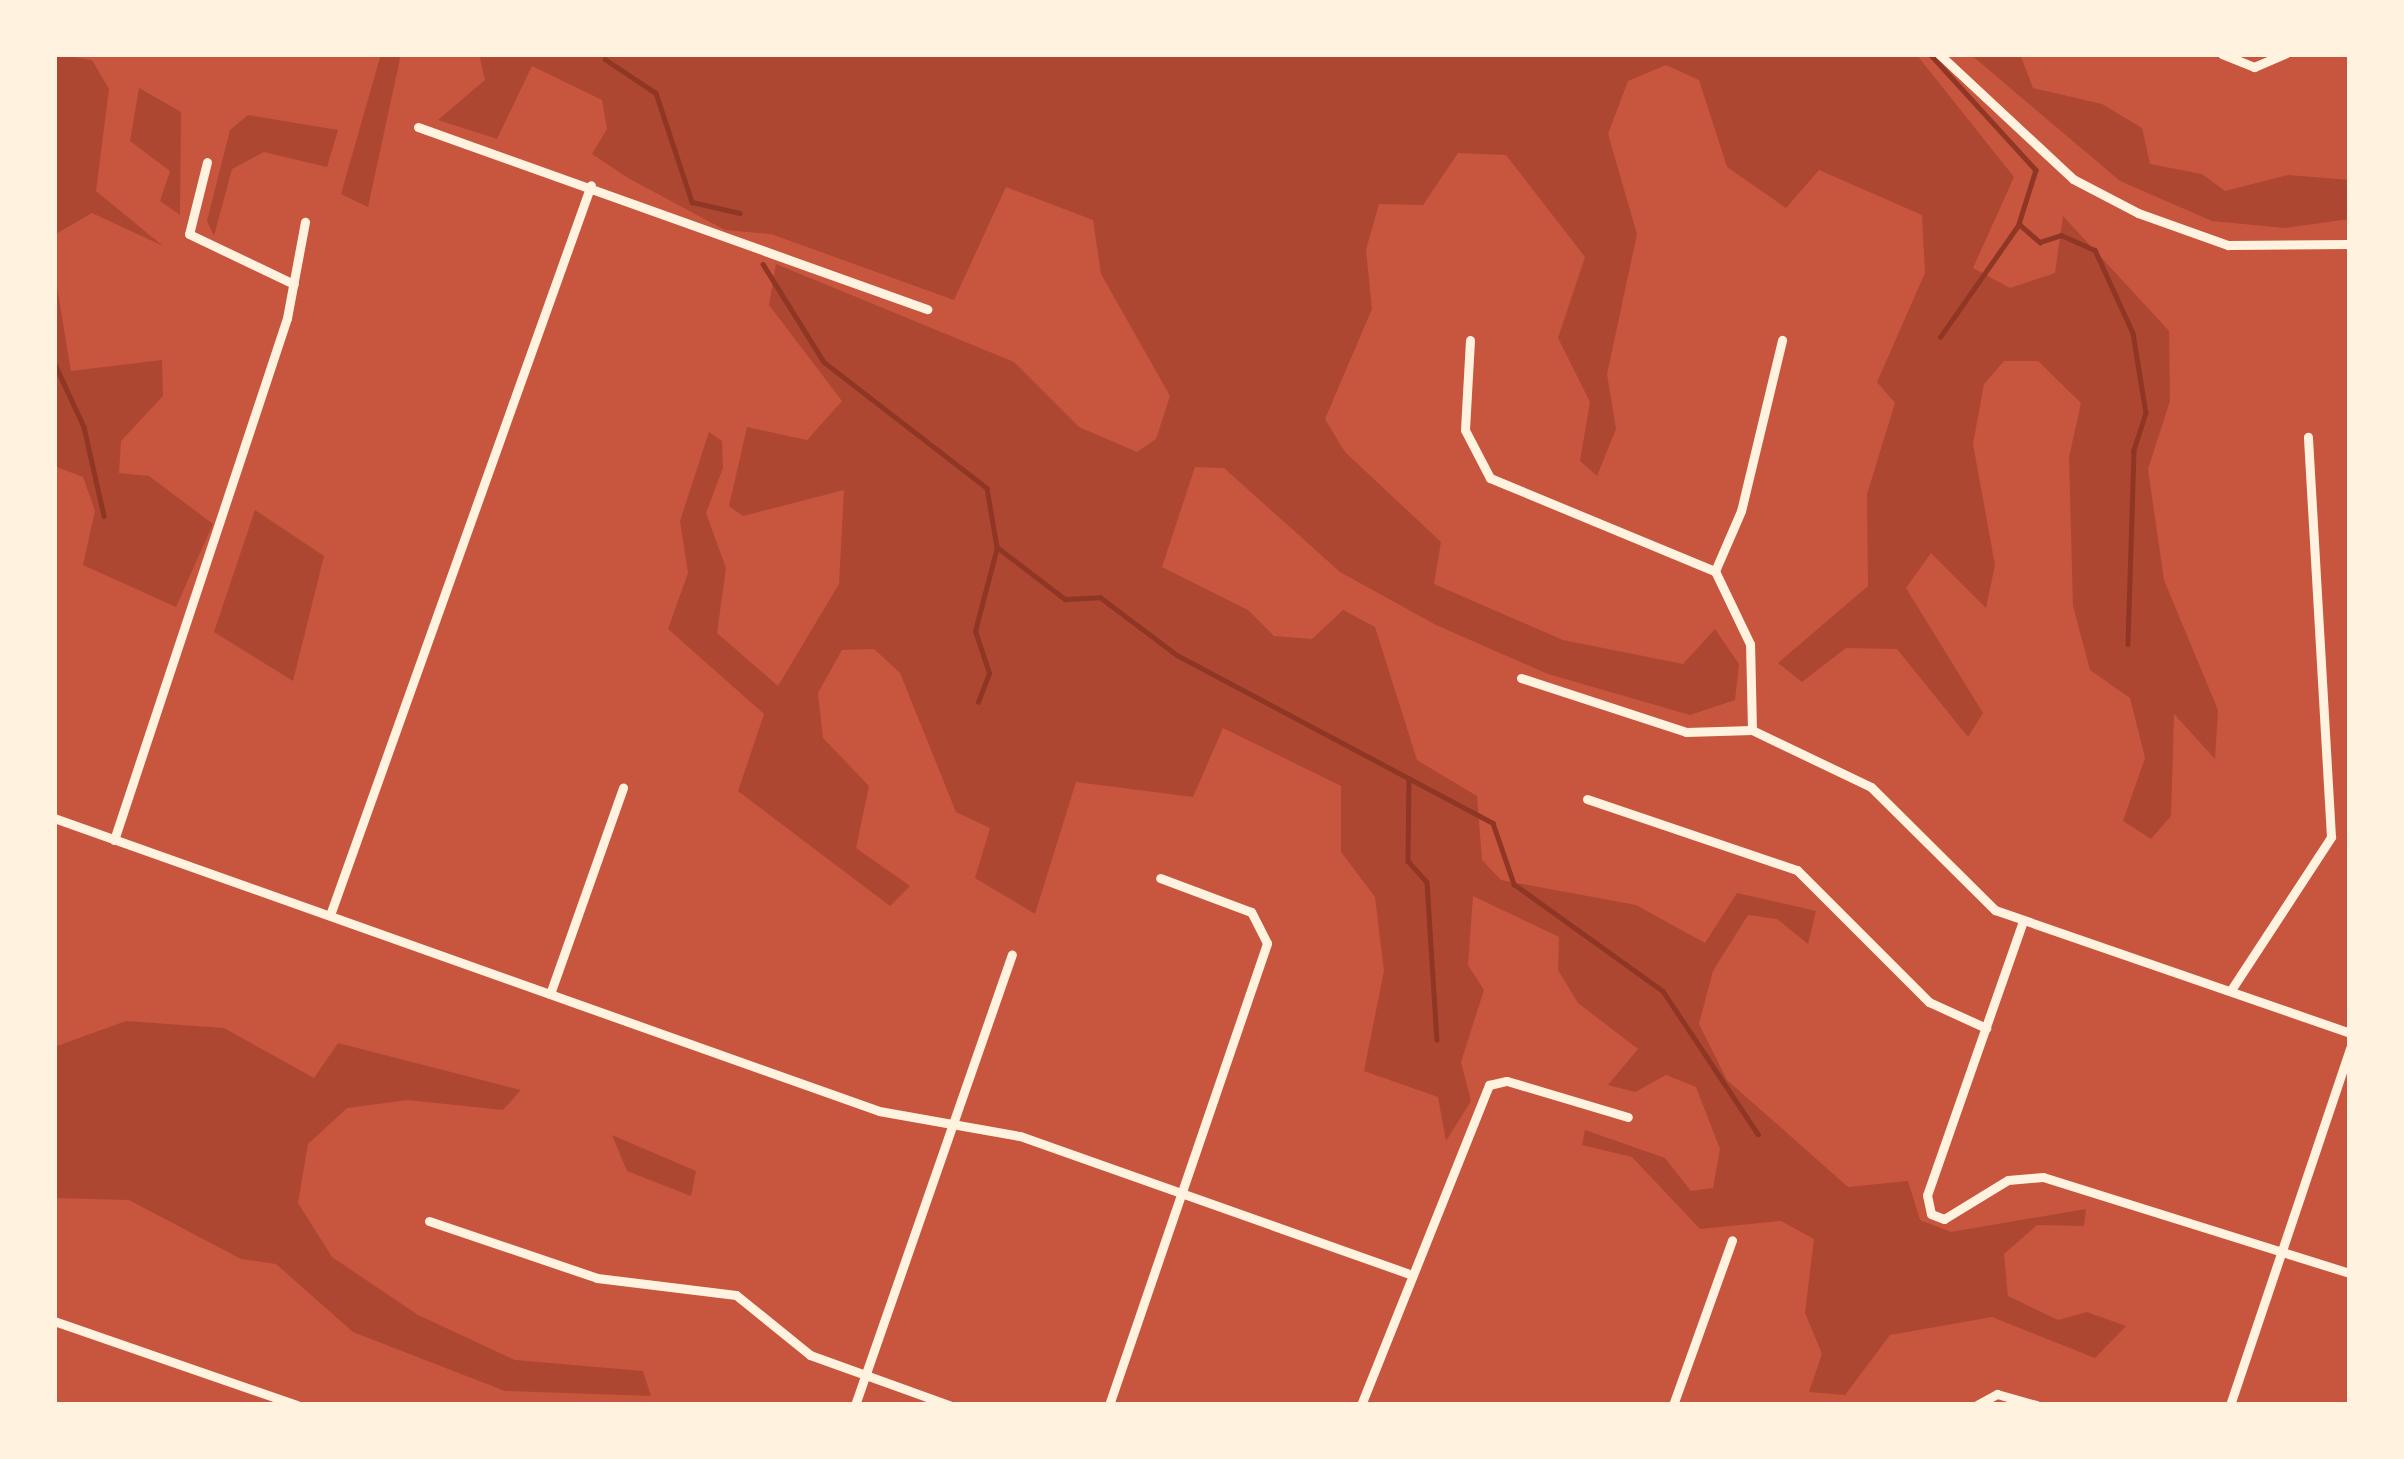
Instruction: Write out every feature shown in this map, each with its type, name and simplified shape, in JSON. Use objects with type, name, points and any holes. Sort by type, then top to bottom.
[{"type":"street","points":[[1939,54],[2006,122],[2091,191],[2198,238],[2350,244]]},
{"type":"street","points":[[2222,54],[2281,58]]},
{"type":"street","points":[[418,127],[591,184],[926,309]]},
{"type":"street","points":[[207,162],[189,234],[294,284]]},
{"type":"street","points":[[330,915],[591,184]]},
{"type":"street","points":[[114,840],[294,284],[305,222]]},
{"type":"street","points":[[1470,340],[1465,430],[1490,478],[1714,571],[1750,644],[1752,730]]},
{"type":"street","points":[[1714,571],[1742,511],[1782,340]]},
{"type":"street","points":[[2231,990],[2331,837],[2308,437]]},
{"type":"street","points":[[1521,678],[1686,732],[1752,730],[1871,787],[1983,903],[2350,1033]]},
{"type":"street","points":[[550,994],[622,788]]},
{"type":"street","points":[[1587,800],[1797,870],[1929,1002],[1986,1028]]},
{"type":"street","points":[[54,818],[896,1116],[952,1123],[1183,1194],[1407,1273]]},
{"type":"street","points":[[1109,1405],[1267,931],[1240,907],[1160,878]]},
{"type":"street","points":[[2024,921],[1927,1195],[1930,1214],[1944,1219],[2008,1180],[2043,1177],[2350,1274]]},
{"type":"street","points":[[855,1405],[1012,955]]},
{"type":"street","points":[[2230,1405],[2350,1049]]},
{"type":"street","points":[[1361,1405],[1407,1273],[1496,1081],[1628,1117]]},
{"type":"street","points":[[429,1221],[597,1278],[736,1295],[810,1355],[949,1405]]},
{"type":"street","points":[[1672,1405],[1732,1240]]},
{"type":"street","points":[[54,1322],[297,1405]]},
{"type":"street","points":[[1977,1405],[1985,1395],[2036,1405]]},
{"type":"shaded area","points":[[54,54],[92,60],[109,89],[96,191],[163,246],[92,213],[54,235]]},
{"type":"shaded area","points":[[381,54],[401,54],[368,207],[341,194]]},
{"type":"shaded area","points":[[479,54],[1916,54],[2014,177],[1973,268],[2010,288],[2055,273],[2063,216],[2169,331],[2170,401],[2148,469],[2164,580],[2218,710],[2215,759],[2174,714],[2171,816],[2151,839],[2123,821],[2145,758],[2130,698],[2090,670],[2073,606],[2069,457],[2081,403],[2038,361],[2004,361],[1984,384],[1973,444],[1995,565],[1986,608],[1931,553],[1906,588],[1983,713],[1968,737],[1897,649],[1846,648],[1802,682],[1778,663],[1868,586],[1867,494],[1895,403],[1877,382],[1925,273],[1922,215],[1819,170],[1786,208],[1727,167],[1699,80],[1666,65],[1628,81],[1608,134],[1637,234],[1607,374],[1616,429],[1597,476],[1580,461],[1590,402],[1558,338],[1585,257],[1506,155],[1458,153],[1423,205],[1379,204],[1366,250],[1372,309],[1325,419],[1345,452],[1441,542],[1434,584],[1563,640],[1683,664],[1715,629],[1739,664],[1735,700],[1690,715],[1548,674],[1436,625],[1340,572],[1224,468],[1195,467],[1162,567],[1248,610],[1274,636],[1312,639],[1343,610],[1375,627],[1417,760],[1477,796],[1482,860],[1501,880],[1636,905],[1705,943],[1737,893],[1816,911],[1808,944],[1777,919],[1748,915],[1713,971],[1699,1024],[1727,1080],[1848,1187],[1908,1181],[1920,1220],[1951,1232],[2086,1209],[2084,1226],[2037,1225],[2004,1254],[2008,1296],[2058,1320],[2087,1312],[2126,1326],[2095,1358],[1992,1317],[1890,1335],[1845,1395],[1809,1392],[1822,1354],[1805,1313],[1814,1239],[1781,1221],[1700,1229],[1632,1157],[1582,1145],[1585,1130],[1665,1158],[1691,1191],[1713,1188],[1720,1149],[1696,1087],[1666,1075],[1635,1092],[1608,1085],[1638,1049],[1578,1003],[1558,970],[1559,937],[1473,896],[1468,965],[1484,990],[1461,1062],[1471,1101],[1446,1141],[1438,1097],[1364,1071],[1384,971],[1375,897],[1341,852],[1341,786],[1223,728],[1193,797],[1076,782],[1035,914],[975,878],[990,828],[956,812],[900,673],[874,649],[842,650],[818,693],[823,738],[869,786],[856,848],[910,886],[890,906],[738,791],[764,714],[668,629],[688,573],[680,521],[709,432],[722,441],[723,468],[706,513],[726,568],[717,633],[778,686],[839,584],[844,490],[743,516],[729,506],[747,427],[807,440],[842,401],[769,305],[776,264],[1014,362],[1079,427],[1137,452],[1156,439],[1170,396],[1101,274],[1093,220],[1006,187],[954,300],[771,234],[725,230],[628,178],[592,154],[607,129],[602,100],[532,66],[497,139],[438,120],[485,80]]},
{"type":"shaded area","points":[[1970,54],[2020,54],[2033,88],[2102,104],[2142,128],[2150,164],[2202,174],[2225,191],[2288,175],[2350,180],[2350,219],[2285,228],[2212,221],[2120,181]]},
{"type":"shaded area","points":[[139,88],[181,112],[180,215],[160,201],[170,171],[130,141]]},
{"type":"shaded area","points":[[248,115],[338,130],[327,167],[264,152],[232,169],[214,236],[207,221],[230,130]]},
{"type":"shaded area","points":[[54,269],[71,371],[162,360],[163,396],[121,441],[119,473],[149,476],[213,524],[176,607],[83,565],[95,511],[83,477],[54,466]]},
{"type":"shaded area","points":[[255,510],[324,556],[293,681],[214,632]]},
{"type":"shaded area","points":[[126,1021],[224,1028],[314,1078],[338,1043],[521,1090],[503,1110],[408,1100],[347,1108],[308,1144],[298,1203],[332,1257],[418,1315],[515,1360],[643,1371],[651,1396],[505,1391],[353,1332],[276,1264],[241,1259],[129,1200],[54,1198],[54,1047]]},
{"type":"shaded area","points":[[612,1135],[696,1171],[691,1196],[627,1171]]},
{"type":"waterway","points":[[561,54],[628,54]]},
{"type":"waterway","points":[[1184,54],[1195,54]]},
{"type":"waterway","points":[[1930,54],[2036,170],[2019,224],[2040,242],[2061,235],[2095,250],[2133,333],[2146,413],[2134,451],[2128,644]]},
{"type":"waterway","points":[[605,59],[656,93],[692,202],[740,213]]},
{"type":"waterway","points":[[1940,337],[2019,224]]},
{"type":"waterway","points":[[763,264],[824,362],[987,488],[997,547],[1065,599],[1100,597],[1177,655],[1493,823],[1514,884],[1663,991],[1758,1134]]},
{"type":"waterway","points":[[54,362],[84,427],[104,516]]},
{"type":"waterway","points":[[978,702],[989,673],[975,631],[997,547]]},
{"type":"waterway","points":[[1409,778],[1408,861],[1427,882],[1437,1040]]}]
